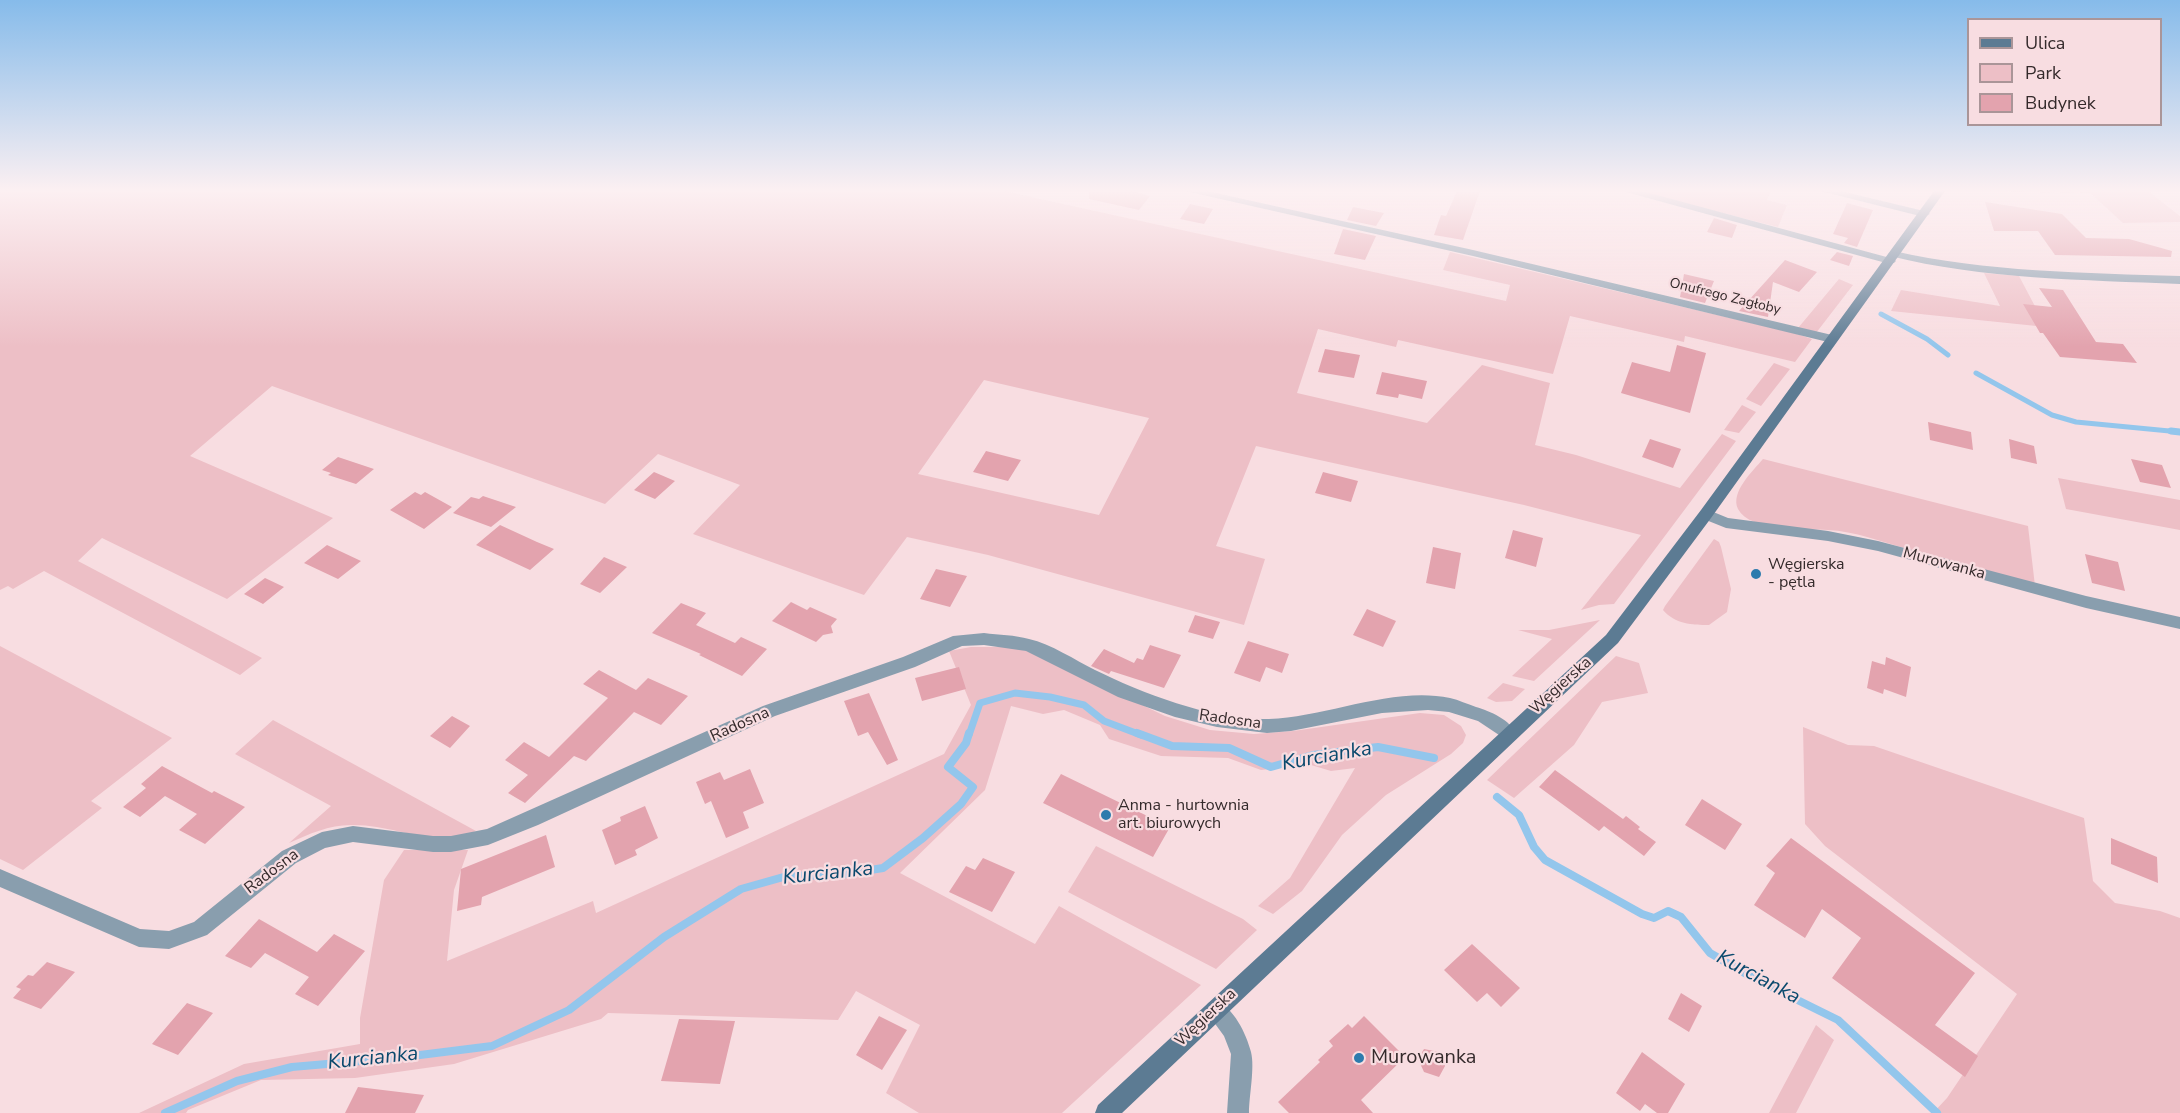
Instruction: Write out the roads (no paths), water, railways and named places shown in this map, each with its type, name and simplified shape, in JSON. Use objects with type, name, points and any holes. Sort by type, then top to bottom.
[{"type":"main road","name":"Węgierska","points":[[1106,1113],[1612,639],[1706,514],[1902,243]]},
{"type":"street","name":"Onufrego Zagłoby","points":[[1427,243],[1832,339]]},
{"type":"street","points":[[1835,243],[1892,257],[1932,262],[2078,275],[2180,280]]},
{"type":"street","name":"Murowanka","points":[[1706,514],[1726,524],[1828,536],[1878,546],[2086,602],[2180,623]]},
{"type":"street","name":"Radosna","points":[[0,878],[139,938],[154,940],[184,936],[212,921],[289,857],[322,840],[353,834],[433,844],[451,844],[488,837],[770,711],[909,662],[959,640],[984,639],[1029,645],[1124,692],[1174,710],[1216,720],[1267,726],[1291,724],[1382,706],[1428,703],[1449,705],[1484,716],[1508,735]]},
{"type":"street","points":[[1215,1010],[1232,1030],[1241,1054],[1238,1113]]},
{"type":"waterway","points":[[1881,314],[1927,339],[1948,355]]},
{"type":"waterway","points":[[1976,373],[2052,415],[2076,422],[2180,432],[2171,431]]},
{"type":"waterway","name":"Kurcianka","points":[[969,735],[980,703],[1015,693],[1050,697],[1084,705],[1104,721],[1141,735]]},
{"type":"waterway","name":"Kurcianka","points":[[165,1113],[237,1081],[292,1067],[396,1058],[492,1046],[569,1010],[664,937],[741,889],[787,876],[839,875],[883,868],[923,838],[961,804],[973,787],[948,767],[966,743],[969,733]]},
{"type":"waterway","name":"Kurcianka","points":[[1137,733],[1172,746],[1229,748],[1271,767],[1313,755],[1378,747],[1434,758]]},
{"type":"waterway","name":"Kurcianka","points":[[1497,797],[1519,815],[1534,847],[1545,860],[1642,914],[1654,918],[1668,911],[1681,917],[1710,953],[1755,979],[1838,1020],[1937,1113]]},
{"type":"place","name":"Węgierska - pętla","points":[[1756,574]]},
{"type":"place","name":"Anma - hurtownia art. biurowych","points":[[1106,815]]},
{"type":"place","name":"Murowanka","points":[[1359,1058]]}]
